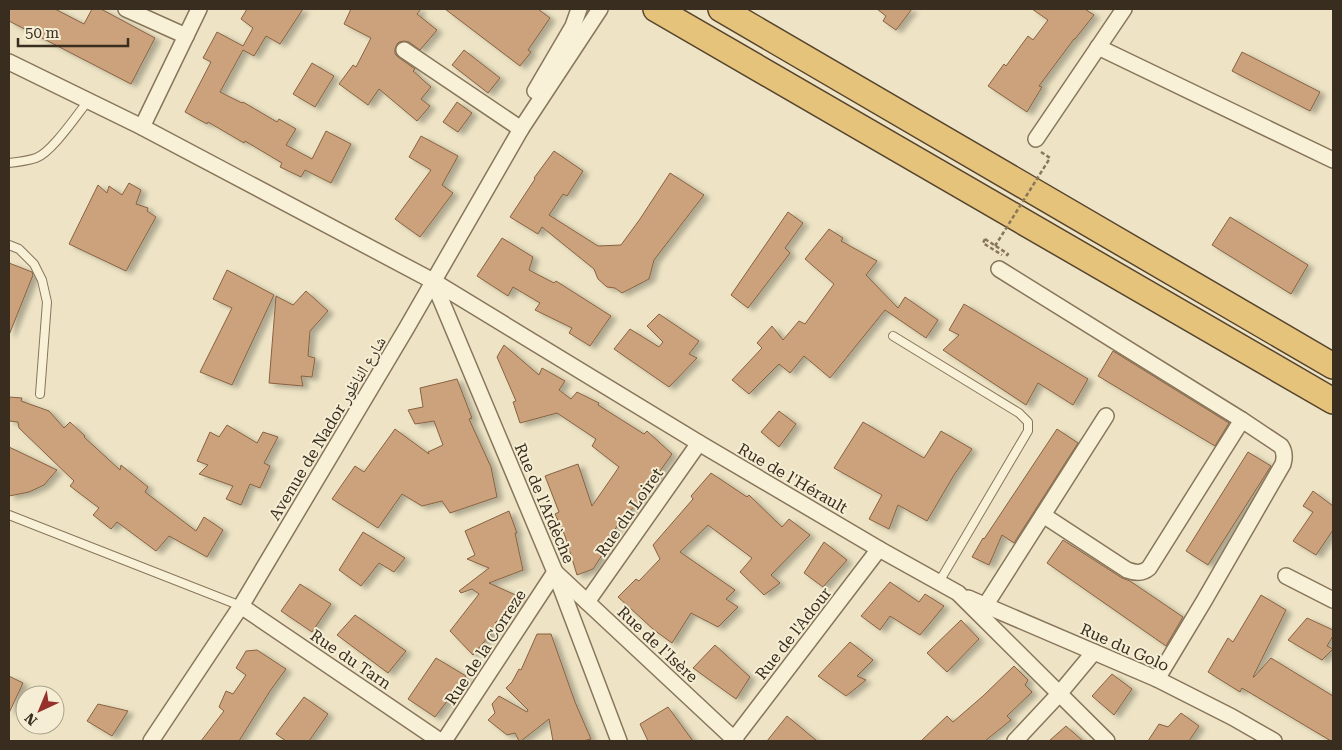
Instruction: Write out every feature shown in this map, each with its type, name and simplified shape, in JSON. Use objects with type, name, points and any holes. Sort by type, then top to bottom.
[{"type":"highway","points":[[656,9],[1333,401]]},
{"type":"highway","points":[[721,9],[1333,366]]},
{"type":"street","points":[[126,9],[186,36]]},
{"type":"street","points":[[142,127],[199,9]]},
{"type":"street","name":"Avenue de Nador شارع الناظور","points":[[579,9],[580,28]]},
{"type":"street","name":"Avenue de Nador شارع الناظور","points":[[151,741],[241,606],[406,329],[580,28],[600,9]]},
{"type":"street","points":[[1036,138],[1124,9]]},
{"type":"street","points":[[1098,47],[1333,160]]},
{"type":"street","points":[[404,50],[522,127]]},
{"type":"street","name":"Rue de l'Hérault","points":[[9,62],[142,127],[433,281],[699,443],[958,593],[1106,741]]},
{"type":"street","points":[[1003,263],[1242,420],[1281,446],[1285,451],[1283,464],[1204,602],[1157,679]]},
{"type":"street","name":"Rue de l'Ardèche","points":[[433,281],[555,572],[619,741]]},
{"type":"street","points":[[985,606],[1106,416]]},
{"type":"street","points":[[1043,515],[1127,570],[1134,572],[1145,571],[1149,568],[1242,420]]},
{"type":"street","name":"Rue du Loiret","points":[[587,602],[699,443]]},
{"type":"street","name":"Rue de l'Adour","points":[[735,740],[880,549]]},
{"type":"street","name":"Rue de l'Isère","points":[[555,572],[735,740]]},
{"type":"street","name":"Rue de la Correze","points":[[442,741],[555,572]]},
{"type":"street","points":[[1286,576],[1333,600]]},
{"type":"street","name":"Rue du Golo","points":[[958,593],[1157,679],[1274,741]]},
{"type":"street","name":"Rue du Tarn","points":[[241,606],[442,741]]},
{"type":"street","points":[[1015,741],[1059,694],[1094,652]]},
{"type":"lane","points":[[9,163],[37,158],[46,152],[88,101]]},
{"type":"lane","points":[[9,245],[19,249],[34,264],[42,280],[47,302],[40,394]]},
{"type":"lane","points":[[894,336],[1020,413],[1028,422],[1028,431],[939,582]]},
{"type":"lane","points":[[9,515],[241,606]]},
{"type":"path","points":[[996,246],[1050,158]]},
{"type":"path","points":[[1003,263],[983,243],[985,239],[1008,254]]},
{"type":"building","points":[[9,9],[55,9],[84,24],[92,9],[101,9],[155,38],[131,84],[9,21]]},
{"type":"building","points":[[247,9],[303,9],[280,44],[266,36],[254,56],[243,50],[220,92],[243,102],[277,122],[279,119],[296,129],[286,145],[312,159],[326,131],[351,144],[331,183],[305,170],[301,177],[280,167],[282,163],[245,141],[244,143],[208,122],[207,124],[185,112],[211,62],[203,58],[217,32],[243,46],[253,28],[241,19]]},
{"type":"building","points":[[351,9],[421,9],[417,14],[437,30],[420,50],[409,42],[404,41],[399,42],[395,49],[395,54],[415,69],[413,71],[431,87],[421,99],[430,106],[417,121],[379,89],[368,105],[339,84],[353,65],[356,67],[371,38],[344,24]]},
{"type":"building","points":[[445,9],[538,9],[550,18],[528,50],[531,52],[520,66]]},
{"type":"building","points":[[877,9],[912,9],[896,30],[883,21],[886,16]]},
{"type":"building","points":[[1032,9],[1085,9],[1094,15],[1039,86],[1042,87],[1027,112],[988,86],[1004,64],[1006,66],[1028,36],[1033,40],[1048,20]]},
{"type":"building","points":[[464,50],[500,78],[488,93],[452,65]]},
{"type":"building","points":[[1242,52],[1320,92],[1310,111],[1232,71]]},
{"type":"building","points":[[312,63],[334,76],[315,107],[293,94]]},
{"type":"building","points":[[457,102],[472,113],[458,132],[443,122]]},
{"type":"building","points":[[421,136],[458,156],[442,185],[453,193],[420,237],[395,219],[431,170],[409,157]]},
{"type":"building","points":[[554,151],[583,171],[567,196],[563,194],[549,215],[598,246],[621,245],[670,173],[704,195],[654,260],[649,279],[622,293],[615,288],[607,287],[598,279],[594,269],[542,227],[538,234],[510,217],[534,178]]},
{"type":"building","points":[[129,183],[141,190],[136,204],[148,208],[147,211],[156,217],[126,271],[69,244],[98,185],[107,193],[109,186],[122,195]]},
{"type":"building","points":[[788,212],[803,223],[785,248],[790,253],[748,308],[731,295]]},
{"type":"building","points":[[1230,217],[1308,265],[1291,294],[1212,245]]},
{"type":"building","points":[[829,229],[843,238],[841,241],[877,261],[866,275],[898,308],[905,297],[938,320],[926,338],[885,310],[830,378],[804,356],[790,373],[779,364],[749,394],[732,380],[762,348],[757,343],[772,326],[783,340],[799,321],[805,324],[834,284],[805,259]]},
{"type":"building","points":[[502,238],[533,257],[529,270],[554,283],[556,281],[611,316],[590,346],[569,333],[572,328],[535,310],[540,303],[513,287],[508,296],[477,276]]},
{"type":"building","points":[[9,263],[32,272],[33,275],[9,335]]},
{"type":"building","points":[[227,270],[274,295],[232,385],[200,372],[232,308],[213,299]]},
{"type":"building","points":[[306,291],[328,311],[310,331],[308,356],[315,358],[312,377],[301,376],[303,386],[269,383],[276,296],[293,305]]},
{"type":"building","points":[[964,304],[1088,379],[1073,405],[1038,383],[1026,405],[943,350],[959,335],[949,330]]},
{"type":"building","points":[[659,314],[699,341],[689,354],[697,358],[669,387],[614,349],[630,329],[659,347],[663,342],[647,326]]},
{"type":"building","points":[[504,345],[539,375],[542,368],[565,381],[559,390],[571,399],[577,392],[599,403],[598,405],[644,434],[647,431],[672,454],[641,498],[605,541],[608,546],[593,569],[577,575],[565,536],[555,514],[559,512],[545,476],[578,464],[592,506],[619,467],[592,446],[596,439],[557,413],[520,423],[513,402],[516,401],[497,357]]},
{"type":"building","points":[[1113,351],[1229,423],[1215,446],[1098,376]]},
{"type":"building","points":[[457,379],[472,418],[469,419],[491,467],[497,497],[450,513],[442,501],[422,506],[402,494],[378,528],[332,499],[355,466],[364,472],[395,429],[429,454],[428,452],[443,445],[434,421],[415,424],[408,410],[423,407],[420,388]]},
{"type":"building","points":[[9,397],[22,398],[21,401],[49,411],[64,428],[70,422],[120,470],[121,465],[148,487],[145,492],[196,531],[204,517],[223,530],[207,557],[169,536],[156,551],[117,522],[111,529],[93,515],[99,508],[70,486],[74,481],[19,428],[18,422],[9,421]]},
{"type":"building","points":[[779,411],[796,424],[779,447],[761,432]]},
{"type":"building","points":[[863,422],[924,458],[941,431],[972,449],[927,521],[898,505],[889,529],[869,519],[882,495],[834,468]]},
{"type":"building","points":[[227,425],[257,443],[263,432],[278,437],[264,463],[270,466],[260,488],[250,484],[241,505],[226,499],[233,486],[199,474],[208,465],[197,461],[210,432],[219,437]]},
{"type":"building","points":[[1057,429],[1078,443],[1014,543],[1002,535],[989,565],[972,557],[983,538]]},
{"type":"building","points":[[9,447],[57,470],[44,485],[29,492],[9,496]]},
{"type":"building","points":[[1248,452],[1271,466],[1208,565],[1186,551]]},
{"type":"building","points":[[711,473],[747,497],[749,495],[782,527],[789,519],[810,535],[771,575],[780,583],[764,595],[740,572],[752,558],[708,525],[680,552],[735,590],[726,599],[738,607],[718,627],[691,613],[672,643],[654,630],[618,597],[636,579],[639,581],[660,559],[653,545],[693,499],[691,496]]},
{"type":"building","points":[[1313,491],[1333,506],[1333,530],[1316,555],[1293,541],[1313,512],[1303,506]]},
{"type":"building","points":[[509,511],[517,533],[515,533],[523,570],[489,583],[520,597],[495,623],[498,625],[473,655],[450,631],[479,594],[472,589],[461,593],[459,591],[489,568],[467,559],[475,555],[465,531]]},
{"type":"building","points":[[363,532],[405,558],[394,572],[379,563],[361,586],[339,570]]},
{"type":"building","points":[[1063,540],[1122,578],[1130,581],[1183,617],[1166,646],[1047,563]]},
{"type":"building","points":[[824,542],[847,560],[823,587],[804,573]]},
{"type":"building","points":[[890,582],[919,602],[925,594],[944,606],[920,635],[890,616],[880,630],[861,616]]},
{"type":"building","points":[[300,584],[331,604],[312,632],[281,611]]},
{"type":"building","points":[[1261,595],[1286,610],[1253,677],[1271,658],[1333,696],[1333,741],[1242,688],[1240,692],[1208,672],[1228,638],[1233,642]]},
{"type":"building","points":[[355,615],[406,651],[388,673],[337,635]]},
{"type":"building","points":[[1307,618],[1333,630],[1333,636],[1327,646],[1333,649],[1322,660],[1288,640]]},
{"type":"building","points":[[961,620],[979,639],[947,672],[927,653]]},
{"type":"building","points":[[537,634],[551,634],[575,702],[591,739],[583,741],[553,741],[549,719],[519,741],[515,733],[507,735],[488,720],[495,713],[492,704],[499,696],[527,712],[528,710],[506,688],[512,682],[519,669],[521,670]]},
{"type":"building","points":[[850,642],[873,660],[857,676],[866,680],[846,696],[818,676]]},
{"type":"building","points":[[715,645],[750,677],[736,699],[693,668]]},
{"type":"building","points":[[257,650],[286,669],[239,741],[201,741],[224,711],[219,707],[226,691],[233,694],[246,675],[236,668],[246,651]]},
{"type":"building","points":[[436,658],[466,676],[435,717],[408,699]]},
{"type":"building","points":[[1014,666],[1028,680],[1025,685],[1032,692],[1007,716],[1011,720],[985,741],[921,741],[947,716],[953,722]]},
{"type":"building","points":[[1112,674],[1132,689],[1114,715],[1092,696]]},
{"type":"building","points":[[9,676],[23,683],[22,685],[15,685],[15,700],[9,713]]},
{"type":"building","points":[[304,697],[328,714],[309,741],[286,741],[276,734]]},
{"type":"building","points":[[98,704],[128,711],[112,736],[87,721]]},
{"type":"building","points":[[668,707],[693,741],[648,741],[640,724]]},
{"type":"building","points":[[1181,713],[1199,726],[1189,741],[1148,741],[1159,724],[1168,727]]},
{"type":"building","points":[[787,716],[817,741],[767,741]]},
{"type":"building","points":[[1066,726],[1083,741],[1049,741]]}]
